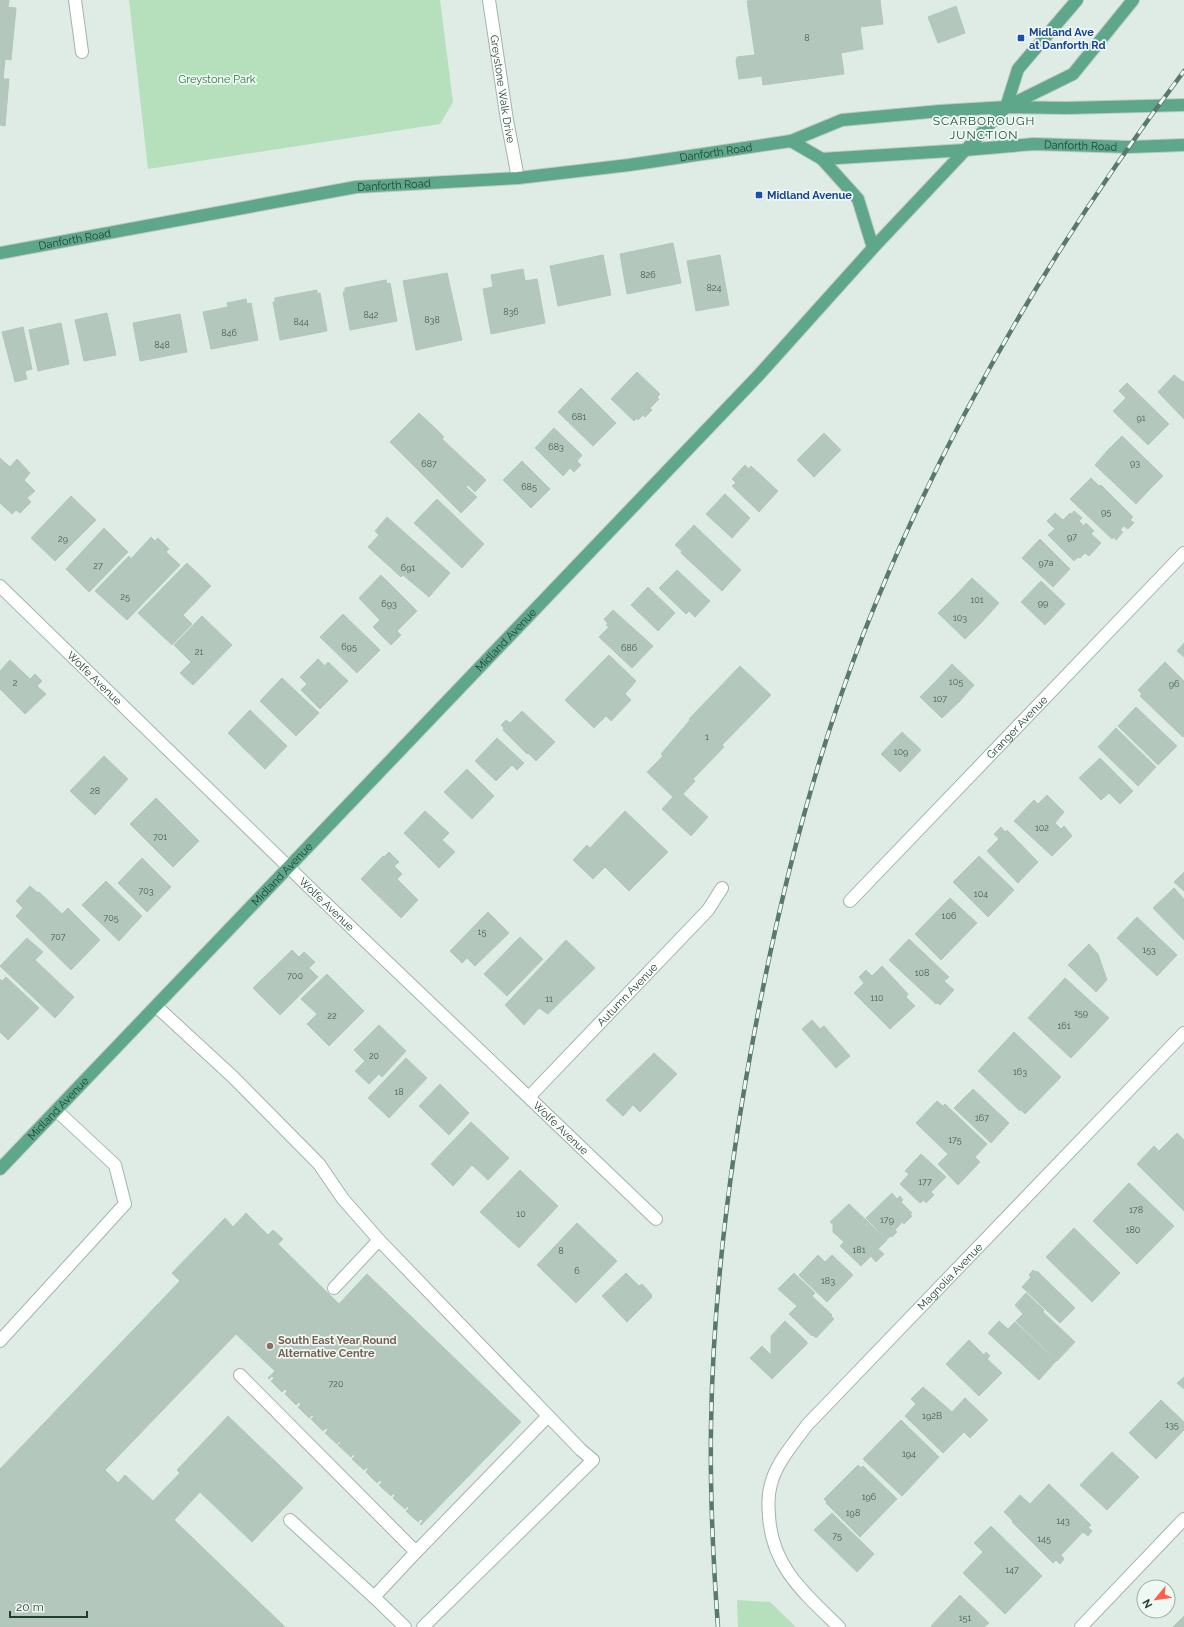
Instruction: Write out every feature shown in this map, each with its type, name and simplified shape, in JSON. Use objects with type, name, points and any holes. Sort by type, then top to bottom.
[{"type":"main road","name":"Midland Avenue","points":[[1006,107],[1018,69],[1077,0]]},
{"type":"main road","name":"Midland Avenue","points":[[0,1169],[757,378],[873,248],[1006,107],[1074,74],[1133,0]]},
{"type":"main road","name":"Danforth Road","points":[[0,253],[356,187],[518,178],[791,141],[842,120],[940,110],[1006,107],[1067,108],[1184,105]]},
{"type":"main road","points":[[791,141],[822,159],[858,199],[873,248]]},
{"type":"main road","name":"Danforth Road","points":[[822,159],[1034,144],[1129,147],[1184,145]]},
{"type":"street","points":[[75,0],[82,52]]},
{"type":"street","name":"Greystone Walk Drive","points":[[489,0],[507,120],[518,178]]},
{"type":"street","name":"Granger Avenue","points":[[850,901],[1184,553]]},
{"type":"street","name":"Wolfe Avenue","points":[[0,586],[289,868],[656,1219]]},
{"type":"street","name":"Autumn Avenue","points":[[529,1097],[708,910],[722,888]]},
{"type":"street","points":[[156,1006],[233,1077],[319,1164],[343,1199],[378,1240],[548,1416],[593,1460],[423,1627]]},
{"type":"street","name":"Magnolia Avenue","points":[[839,1627],[801,1590],[784,1568],[773,1546],[769,1523],[768,1504],[771,1484],[787,1453],[807,1425],[1184,1034]]},
{"type":"street","points":[[0,1341],[125,1204],[115,1165],[56,1110]]},
{"type":"street","points":[[334,1288],[378,1240]]},
{"type":"street","points":[[240,1375],[416,1552]]},
{"type":"street","points":[[374,1597],[548,1416]]},
{"type":"street","points":[[1081,1627],[1184,1519]]},
{"type":"street","points":[[290,1520],[405,1627]]},
{"type":"green space","name":"Greystone Park","points":[[129,0],[440,0],[453,102],[440,124],[148,169]]},
{"type":"green space","points":[[737,1600],[770,1602],[796,1627],[738,1627]]},
{"type":"building","points":[[0,0],[9,0],[8,7],[16,8],[11,60],[5,59],[3,79],[9,79],[5,126],[0,125]]},
{"type":"building","points":[[880,0],[883,24],[860,27],[863,49],[841,53],[844,74],[763,85],[762,76],[739,79],[736,61],[737,57],[755,55],[747,1]]},
{"type":"building","points":[[956,6],[965,33],[938,43],[928,17]]},
{"type":"building","points":[[673,243],[681,283],[627,294],[620,254]]},
{"type":"building","points":[[603,255],[611,295],[558,306],[550,266]]},
{"type":"building","points":[[720,255],[729,305],[696,311],[687,261]]},
{"type":"building","points":[[523,269],[525,281],[537,279],[545,323],[491,334],[483,289],[493,287],[491,275]]},
{"type":"building","points":[[447,273],[462,340],[416,350],[403,281]]},
{"type":"building","points":[[386,280],[387,284],[390,283],[397,321],[350,330],[343,292],[345,292],[345,288]]},
{"type":"building","points":[[317,290],[317,294],[320,293],[327,331],[280,340],[273,302],[275,302],[275,298]]},
{"type":"building","points":[[246,299],[247,304],[251,303],[258,340],[211,349],[203,312],[228,307],[227,303]]},
{"type":"building","points":[[107,313],[116,355],[84,361],[75,320]]},
{"type":"building","points":[[180,314],[187,352],[140,361],[133,323]]},
{"type":"building","points":[[61,323],[69,364],[38,371],[29,330]]},
{"type":"building","points":[[23,327],[32,369],[25,371],[27,379],[15,382],[2,332]]},
{"type":"building","points":[[637,372],[660,394],[657,397],[659,399],[650,408],[652,410],[645,417],[643,415],[638,420],[637,418],[634,421],[611,399]]},
{"type":"building","points":[[1174,375],[1183,382],[1184,381],[1184,419],[1158,392]]},
{"type":"building","points":[[1127,383],[1169,424],[1148,445],[1113,411],[1126,398],[1119,391]]},
{"type":"building","points":[[581,388],[616,423],[593,446],[558,412]]},
{"type":"building","points":[[419,413],[444,437],[442,439],[486,480],[475,492],[468,485],[466,487],[477,497],[461,513],[390,442]]},
{"type":"building","points":[[554,428],[582,455],[577,461],[581,465],[574,472],[570,468],[563,476],[535,448]]},
{"type":"building","points":[[824,433],[841,450],[814,477],[797,460]]},
{"type":"building","points":[[1122,436],[1163,476],[1149,490],[1107,451]]},
{"type":"building","points":[[1107,451],[1149,490],[1136,504],[1095,465]]},
{"type":"building","points":[[0,458],[10,467],[17,459],[30,473],[24,480],[35,491],[27,498],[31,502],[20,513],[16,510],[12,514],[0,503]]},
{"type":"building","points":[[522,461],[550,489],[531,508],[503,480]]},
{"type":"building","points":[[745,465],[749,469],[751,466],[778,491],[759,512],[732,486],[736,483],[732,479]]},
{"type":"building","points":[[1091,478],[1099,486],[1101,485],[1133,517],[1130,520],[1134,523],[1128,529],[1124,526],[1120,530],[1123,532],[1116,540],[1114,537],[1112,539],[1070,499]]},
{"type":"building","points":[[725,494],[750,518],[732,538],[706,514]]},
{"type":"building","points":[[71,496],[96,520],[55,561],[31,538]]},
{"type":"building","points":[[437,499],[484,544],[462,568],[414,523]]},
{"type":"building","points":[[1074,511],[1082,518],[1079,521],[1084,526],[1086,523],[1094,531],[1091,534],[1101,543],[1089,556],[1085,553],[1074,561],[1048,535],[1055,529],[1047,521],[1055,513],[1063,520]]},
{"type":"building","points":[[387,517],[450,573],[429,597],[403,575],[401,577],[368,547],[379,535],[375,531]]},
{"type":"building","points":[[694,525],[741,570],[722,591],[681,553],[682,551],[675,545]]},
{"type":"building","points":[[104,528],[128,552],[89,592],[66,569]]},
{"type":"building","points":[[151,537],[155,541],[158,538],[169,549],[166,552],[180,565],[127,620],[95,591],[129,556],[131,559]]},
{"type":"building","points":[[1040,539],[1070,569],[1053,587],[1022,558]]},
{"type":"building","points":[[187,563],[211,586],[183,615],[192,624],[172,645],[138,613]]},
{"type":"building","points":[[677,570],[710,601],[695,617],[689,611],[686,614],[659,588]]},
{"type":"building","points":[[381,575],[417,611],[397,631],[401,635],[391,645],[373,627],[380,620],[359,598]]},
{"type":"building","points":[[972,578],[999,603],[981,623],[954,597]]},
{"type":"building","points":[[1041,581],[1065,604],[1045,625],[1021,602]]},
{"type":"building","points":[[648,587],[675,613],[658,631],[631,605]]},
{"type":"building","points":[[954,597],[981,623],[965,639],[938,613]]},
{"type":"building","points":[[613,610],[653,646],[632,668],[599,637],[609,627],[606,625],[608,624],[604,619]]},
{"type":"building","points":[[343,614],[380,650],[357,673],[320,637]]},
{"type":"building","points":[[202,616],[232,645],[193,685],[180,673],[191,662],[174,645]]},
{"type":"building","points":[[1184,643],[1184,657],[1177,651]]},
{"type":"building","points":[[609,655],[636,681],[625,694],[631,700],[611,721],[606,716],[594,728],[565,700]]},
{"type":"building","points":[[318,659],[325,666],[328,662],[348,681],[320,709],[301,690],[307,684],[300,677]]},
{"type":"building","points":[[10,660],[30,679],[35,674],[42,681],[37,686],[46,694],[25,714],[0,689],[0,671]]},
{"type":"building","points":[[1165,662],[1184,681],[1183,737],[1140,696],[1142,694],[1138,690]]},
{"type":"building","points":[[952,664],[974,685],[960,701],[937,680]]},
{"type":"building","points":[[740,666],[771,695],[722,745],[724,747],[693,779],[695,781],[683,794],[708,817],[691,836],[662,809],[673,797],[647,772],[663,756],[661,754],[690,720],[689,719]]},
{"type":"building","points":[[282,678],[319,713],[296,736],[260,701]]},
{"type":"building","points":[[937,680],[960,701],[942,718],[920,697]]},
{"type":"building","points":[[1136,707],[1177,746],[1158,765],[1118,726]]},
{"type":"building","points":[[250,710],[287,746],[265,769],[228,733]]},
{"type":"building","points":[[522,711],[555,742],[536,761],[503,730],[504,728],[501,725],[506,720],[510,723]]},
{"type":"building","points":[[1116,728],[1156,767],[1138,786],[1098,747]]},
{"type":"building","points":[[902,732],[921,750],[900,772],[881,754]]},
{"type":"building","points":[[497,738],[524,763],[517,770],[512,765],[496,781],[475,761]]},
{"type":"building","points":[[104,756],[128,779],[95,815],[70,791]]},
{"type":"building","points":[[1100,758],[1133,791],[1120,804],[1109,793],[1101,800],[1079,778]]},
{"type":"building","points":[[467,769],[494,796],[472,819],[444,792]]},
{"type":"building","points":[[1047,795],[1064,812],[1055,823],[1061,829],[1064,826],[1072,836],[1052,856],[1014,821],[1034,800],[1038,804]]},
{"type":"building","points":[[156,798],[199,841],[173,867],[130,824]]},
{"type":"building","points":[[425,811],[449,833],[442,840],[455,852],[439,868],[404,833]]},
{"type":"building","points":[[625,811],[668,852],[629,891],[605,867],[593,879],[573,860],[587,845],[590,848]]},
{"type":"building","points":[[1001,827],[1005,832],[1007,830],[1038,862],[1018,883],[987,851],[999,839],[994,834]]},
{"type":"building","points":[[389,852],[399,862],[394,866],[402,874],[397,879],[418,900],[401,918],[361,879],[383,856],[384,857]]},
{"type":"building","points":[[979,856],[1014,890],[988,917],[953,882]]},
{"type":"building","points":[[142,858],[171,887],[147,912],[118,883]]},
{"type":"building","points":[[1184,872],[1184,891],[1174,882]]},
{"type":"building","points":[[106,881],[142,916],[119,941],[82,905]]},
{"type":"building","points":[[30,886],[38,893],[39,892],[62,914],[68,908],[100,940],[71,970],[16,916],[23,908],[16,901]]},
{"type":"building","points":[[1174,888],[1184,899],[1184,940],[1153,908]]},
{"type":"building","points":[[950,898],[977,923],[941,960],[915,934]]},
{"type":"building","points":[[488,912],[509,933],[475,966],[467,958],[462,963],[450,951]]},
{"type":"building","points":[[1137,917],[1177,955],[1157,976],[1117,938]]},
{"type":"building","points":[[520,937],[543,959],[507,996],[484,974]]},
{"type":"building","points":[[27,938],[43,952],[35,960],[74,997],[55,1018],[0,966]]},
{"type":"building","points":[[909,939],[949,977],[944,981],[954,990],[940,1005],[938,1003],[936,1004],[889,960]]},
{"type":"building","points":[[566,940],[595,968],[548,1014],[539,1008],[524,1025],[505,1005]]},
{"type":"building","points":[[1089,944],[1098,954],[1107,980],[1096,992],[1068,965]]},
{"type":"building","points":[[292,950],[299,957],[304,952],[315,962],[309,968],[318,977],[280,1015],[253,988]]},
{"type":"building","points":[[882,966],[908,994],[906,997],[915,1006],[890,1029],[854,993],[864,983],[859,977],[866,970],[872,976]]},
{"type":"building","points":[[327,974],[364,1011],[329,1046],[307,1024],[317,1014],[301,999]]},
{"type":"building","points":[[6,977],[39,1008],[8,1040],[0,1032],[0,979],[2,981]]},
{"type":"building","points":[[1065,978],[1109,1018],[1071,1058],[1028,1018]]},
{"type":"building","points":[[812,1020],[820,1029],[824,1026],[850,1056],[836,1068],[802,1029]]},
{"type":"building","points":[[379,1025],[406,1051],[382,1077],[379,1074],[369,1084],[355,1071],[365,1061],[354,1050]]},
{"type":"building","points":[[1014,1032],[1061,1077],[1025,1114],[978,1071]]},
{"type":"building","points":[[654,1053],[677,1074],[640,1112],[633,1105],[623,1116],[606,1100]]},
{"type":"building","points":[[406,1058],[427,1078],[389,1118],[368,1098]]},
{"type":"building","points":[[440,1084],[469,1113],[449,1135],[419,1106]]},
{"type":"building","points":[[973,1089],[1009,1123],[991,1143],[954,1108]]},
{"type":"building","points":[[937,1101],[943,1106],[945,1104],[987,1144],[975,1157],[980,1162],[958,1185],[938,1164],[948,1154],[916,1123]]},
{"type":"building","points":[[471,1122],[509,1158],[488,1180],[472,1165],[453,1186],[431,1164]]},
{"type":"building","points":[[1177,1133],[1184,1140],[1184,1211],[1137,1164],[1154,1146],[1159,1151]]},
{"type":"building","points":[[921,1154],[946,1177],[931,1192],[934,1195],[926,1203],[924,1200],[920,1203],[900,1184],[909,1174],[905,1171]]},
{"type":"building","points":[[520,1170],[558,1206],[519,1248],[480,1212]]},
{"type":"building","points":[[1129,1183],[1174,1226],[1137,1264],[1093,1221]]},
{"type":"building","points":[[892,1193],[897,1199],[900,1196],[903,1200],[901,1202],[912,1213],[910,1214],[912,1216],[904,1224],[902,1222],[895,1230],[897,1232],[892,1237],[891,1236],[887,1239],[866,1218]]},
{"type":"building","points":[[849,1204],[887,1240],[878,1249],[884,1254],[876,1262],[871,1256],[861,1266],[840,1246],[844,1242],[833,1232],[833,1224],[830,1222]]},
{"type":"building","points":[[246,1213],[268,1235],[273,1230],[283,1239],[278,1244],[339,1304],[367,1274],[521,1422],[421,1525],[420,1524],[423,1521],[421,1519],[418,1522],[406,1511],[409,1508],[408,1506],[405,1509],[393,1498],[395,1495],[394,1493],[391,1496],[379,1485],[382,1482],[380,1480],[377,1483],[366,1472],[368,1469],[367,1467],[364,1470],[352,1459],[355,1456],[353,1454],[351,1457],[338,1445],[341,1443],[340,1441],[337,1444],[325,1433],[328,1430],[326,1428],[323,1431],[311,1419],[314,1416],[312,1415],[309,1418],[298,1407],[301,1404],[299,1402],[296,1405],[285,1394],[287,1391],[285,1389],[282,1392],[271,1381],[274,1378],[272,1376],[269,1379],[268,1378],[275,1371],[236,1334],[105,1470],[118,1483],[125,1475],[153,1501],[180,1473],[177,1470],[228,1416],[303,1488],[252,1542],[200,1492],[174,1520],[285,1627],[0,1627],[0,1469],[180,1281],[172,1273],[225,1218],[233,1227]]},
{"type":"building","points":[[577,1223],[617,1261],[576,1303],[537,1265]]},
{"type":"building","points":[[1074,1228],[1120,1273],[1092,1302],[1046,1257]]},
{"type":"building","points":[[818,1255],[825,1262],[832,1255],[853,1275],[827,1302],[799,1275]]},
{"type":"building","points":[[1033,1270],[1036,1272],[1037,1271],[1075,1308],[1060,1323],[1022,1287],[1031,1277],[1029,1275]]},
{"type":"building","points":[[626,1273],[639,1286],[642,1284],[652,1295],[652,1297],[627,1322],[602,1296]]},
{"type":"building","points":[[794,1273],[815,1293],[812,1296],[832,1315],[831,1316],[834,1319],[816,1338],[789,1314],[797,1306],[778,1289]]},
{"type":"building","points":[[1026,1293],[1044,1310],[1043,1312],[1075,1342],[1057,1361],[1016,1321],[1023,1314],[1015,1305]]},
{"type":"building","points":[[785,1321],[807,1342],[807,1344],[772,1379],[750,1358],[762,1346],[771,1355],[771,1336]]},
{"type":"building","points":[[999,1321],[1008,1329],[1015,1322],[1056,1361],[1039,1380],[988,1333]]},
{"type":"building","points":[[969,1340],[984,1355],[986,1352],[990,1356],[987,1359],[1002,1373],[979,1396],[946,1364]]},
{"type":"building","points":[[1184,1377],[1184,1389],[1177,1383]]},
{"type":"building","points":[[923,1387],[952,1412],[965,1398],[988,1420],[970,1438],[964,1432],[943,1453],[905,1416],[916,1404],[911,1399]]},
{"type":"building","points":[[1161,1400],[1184,1422],[1184,1430],[1156,1459],[1129,1433]]},
{"type":"building","points":[[901,1420],[939,1457],[902,1496],[863,1459]]},
{"type":"building","points":[[1112,1452],[1139,1477],[1107,1510],[1080,1485]]},
{"type":"building","points":[[858,1465],[861,1468],[863,1466],[897,1499],[860,1537],[826,1503],[827,1502],[824,1499]]},
{"type":"building","points":[[1049,1484],[1091,1525],[1088,1527],[1092,1531],[1088,1536],[1083,1532],[1061,1555],[1064,1559],[1060,1564],[1056,1560],[1053,1563],[1004,1512],[1020,1495],[1030,1504]]},
{"type":"building","points":[[832,1513],[874,1554],[857,1572],[814,1530]]},
{"type":"building","points":[[991,1526],[1042,1576],[1005,1614],[963,1573],[983,1552],[974,1543]]},
{"type":"building","points":[[960,1595],[989,1623],[984,1627],[931,1626]]},
{"type":"building","points":[[1184,1616],[1184,1627],[1173,1627]]},
{"type":"railway","points":[[718,1627],[712,1527],[711,1427],[716,1316],[727,1206],[743,1097],[772,943],[818,765],[847,678],[894,560],[928,486],[965,413],[1004,342],[1046,272],[1090,204],[1184,71]]},
{"type":"place","name":"Midland Ave at Danforth Rd","points":[[1021,38]]},
{"type":"place","name":"Midland Avenue","points":[[759,195]]},
{"type":"place","name":"South East Year Round Alternative Centre","points":[[270,1346]]},
{"type":"district","name":"SCARBOROUGH JUNCTION","points":[[984,128]]}]
